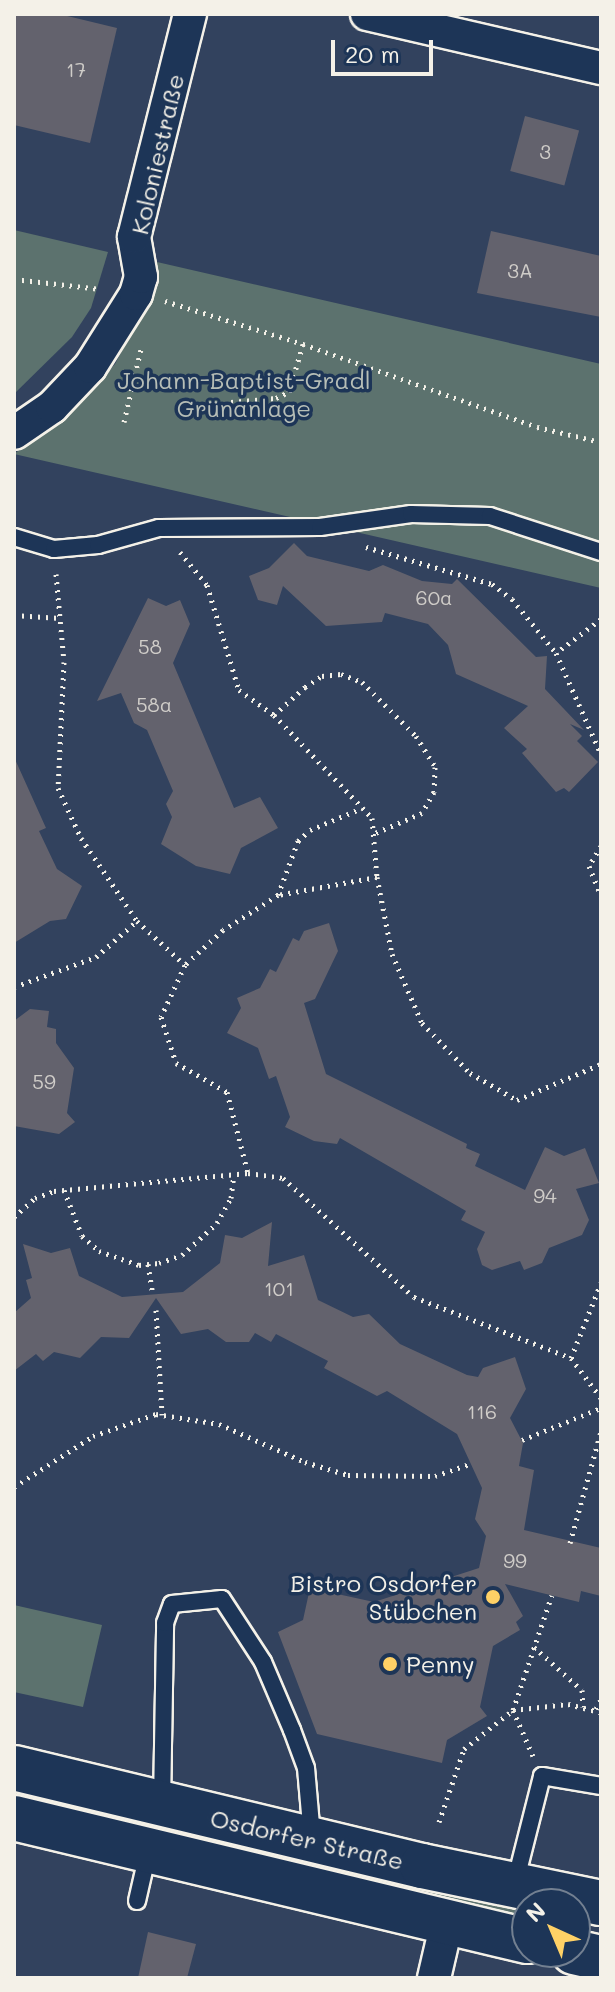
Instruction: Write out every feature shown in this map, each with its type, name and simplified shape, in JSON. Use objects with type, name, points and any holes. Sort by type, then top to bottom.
[{"type":"street","name":"Koloniestraße","points":[[136,294],[141,277],[134,237],[190,14]]},
{"type":"street","points":[[367,14],[601,68]]},
{"type":"street","points":[[14,433],[52,407],[90,367],[136,294]]},
{"type":"street","name":"Osdorfer Straße","points":[[14,1768],[313,1840],[601,1903]]},
{"type":"street","name":"Osdorfer Straße","points":[[14,1818],[148,1853],[511,1937]]},
{"type":"street","points":[[434,1978],[447,1922]]},
{"type":"lane","points":[[14,537],[54,549],[98,545],[159,528],[320,527],[411,514],[490,516],[601,552]]},
{"type":"lane","points":[[162,1804],[165,1623],[172,1604],[222,1599],[263,1662],[292,1730],[306,1768],[313,1840]]},
{"type":"lane","points":[[514,1886],[542,1776],[601,1786]]},
{"type":"lane","points":[[137,1901],[148,1853]]},
{"type":"path","points":[[14,279],[136,294],[303,344],[537,427],[601,442]]},
{"type":"path","points":[[231,402],[276,398],[289,392],[303,344]]},
{"type":"path","points":[[124,422],[143,345]]},
{"type":"path","points":[[320,527],[341,541],[477,576],[512,599],[556,653],[601,754]]},
{"type":"path","points":[[159,528],[207,585],[239,690],[274,715],[372,818],[377,877],[392,954],[422,1023],[470,1073],[517,1100],[601,1064]]},
{"type":"path","points":[[54,549],[64,662],[58,788],[81,838],[137,921],[185,965]]},
{"type":"path","points":[[14,615],[60,618]]},
{"type":"path","points":[[556,653],[601,619]]},
{"type":"path","points":[[274,715],[322,676],[341,674],[362,682],[416,736],[435,767],[434,792],[422,813],[373,834]]},
{"type":"path","points":[[278,895],[298,841],[310,830],[362,807]]},
{"type":"path","points":[[601,846],[589,866],[601,895]]},
{"type":"path","points":[[248,1173],[227,1092],[176,1063],[161,1017],[185,965],[223,930],[278,895],[377,877]]},
{"type":"path","points":[[14,987],[96,957],[137,921]]},
{"type":"path","points":[[14,1217],[35,1198],[64,1190],[248,1173],[283,1178],[414,1297],[571,1358],[601,1398]]},
{"type":"path","points":[[64,1190],[82,1236],[99,1251],[148,1264],[182,1255],[201,1241],[231,1198],[234,1175]]},
{"type":"path","points":[[148,1264],[153,1294]]},
{"type":"path","points":[[571,1358],[601,1283]]},
{"type":"path","points":[[156,1310],[162,1415]]},
{"type":"path","points":[[522,1440],[601,1408]]},
{"type":"path","points":[[14,1487],[93,1436],[126,1420],[162,1415],[219,1424],[305,1462],[348,1475],[435,1476],[470,1464]]},
{"type":"path","points":[[570,1543],[601,1431]]},
{"type":"path","points":[[596,1449],[601,1457]]},
{"type":"path","points":[[542,1776],[513,1710],[552,1595]]},
{"type":"path","points":[[534,1647],[582,1690],[583,1707]]},
{"type":"path","points":[[439,1822],[464,1749],[513,1710],[541,1704],[598,1710],[601,1699]]},
{"type":"green space","name":"Johann-Baptist-Gradl Grünanlage","points":[[14,230],[108,252],[91,308],[72,337],[14,394]]},
{"type":"green space","name":"Johann-Baptist-Gradl Grünanlage","points":[[157,262],[601,364],[601,588],[14,454],[77,407],[115,364],[146,305]]},
{"type":"green space","points":[[14,1605],[102,1625],[83,1707],[14,1692]]},
{"type":"green space","points":[[14,1786],[383,1874],[379,1887],[14,1797]]},
{"type":"green space","points":[[409,1879],[511,1903],[511,1915],[406,1894]]},
{"type":"building","points":[[14,14],[59,14],[117,28],[90,143],[14,125]]},
{"type":"building","points":[[525,116],[579,130],[564,186],[510,171]]},
{"type":"building","points":[[491,231],[601,256],[601,317],[477,293]]},
{"type":"building","points":[[294,543],[307,556],[369,571],[383,565],[422,581],[452,584],[457,579],[536,657],[547,656],[545,689],[584,730],[570,724],[582,736],[577,741],[598,762],[569,792],[564,788],[556,792],[522,753],[527,749],[504,728],[528,706],[456,674],[448,645],[428,624],[385,613],[382,622],[326,626],[283,586],[277,605],[258,600],[249,576],[269,568]]},
{"type":"building","points":[[148,598],[166,606],[180,600],[190,624],[173,663],[234,808],[260,797],[278,828],[241,848],[230,874],[196,866],[161,844],[172,817],[166,804],[173,791],[147,730],[134,723],[121,693],[97,701]]},
{"type":"building","points":[[14,757],[46,828],[39,831],[57,869],[82,886],[66,919],[50,921],[14,943]]},
{"type":"building","points":[[329,923],[338,951],[315,999],[304,1003],[326,1074],[467,1144],[466,1148],[480,1154],[475,1166],[525,1190],[545,1147],[564,1156],[585,1148],[599,1183],[576,1189],[589,1220],[582,1235],[549,1248],[542,1263],[524,1270],[520,1261],[492,1270],[482,1265],[477,1249],[485,1232],[461,1220],[466,1211],[340,1138],[337,1144],[314,1141],[285,1127],[290,1117],[276,1076],[269,1079],[258,1048],[227,1033],[241,1008],[237,998],[260,988],[270,969],[276,972],[293,938],[299,941],[304,931]]},
{"type":"building","points":[[30,1009],[49,1011],[47,1027],[56,1029],[56,1043],[74,1068],[67,1113],[75,1122],[59,1134],[14,1126],[14,1021]]},
{"type":"building","points":[[272,1222],[268,1266],[304,1255],[318,1300],[353,1317],[369,1314],[400,1344],[467,1375],[478,1377],[483,1368],[515,1357],[526,1389],[510,1418],[523,1443],[519,1466],[534,1470],[524,1530],[601,1548],[601,1596],[581,1591],[579,1602],[505,1584],[523,1616],[516,1622],[520,1630],[493,1646],[480,1707],[487,1716],[447,1740],[442,1763],[317,1734],[278,1632],[303,1620],[310,1588],[374,1602],[479,1568],[486,1536],[475,1519],[482,1488],[457,1434],[387,1391],[377,1396],[324,1368],[328,1361],[276,1334],[271,1342],[255,1333],[249,1342],[226,1342],[208,1329],[181,1334],[156,1298],[129,1338],[101,1337],[80,1358],[54,1352],[43,1361],[36,1354],[14,1371],[14,1313],[31,1298],[26,1280],[32,1278],[23,1244],[51,1253],[70,1248],[79,1276],[122,1297],[183,1292],[220,1263],[225,1235],[242,1238]]},
{"type":"building","points":[[148,1932],[196,1944],[187,1978],[138,1978]]},
{"type":"place","name":"Bistro Osdorfer Stübchen","points":[[493,1597]]},
{"type":"place","name":"Penny","points":[[390,1664]]}]
